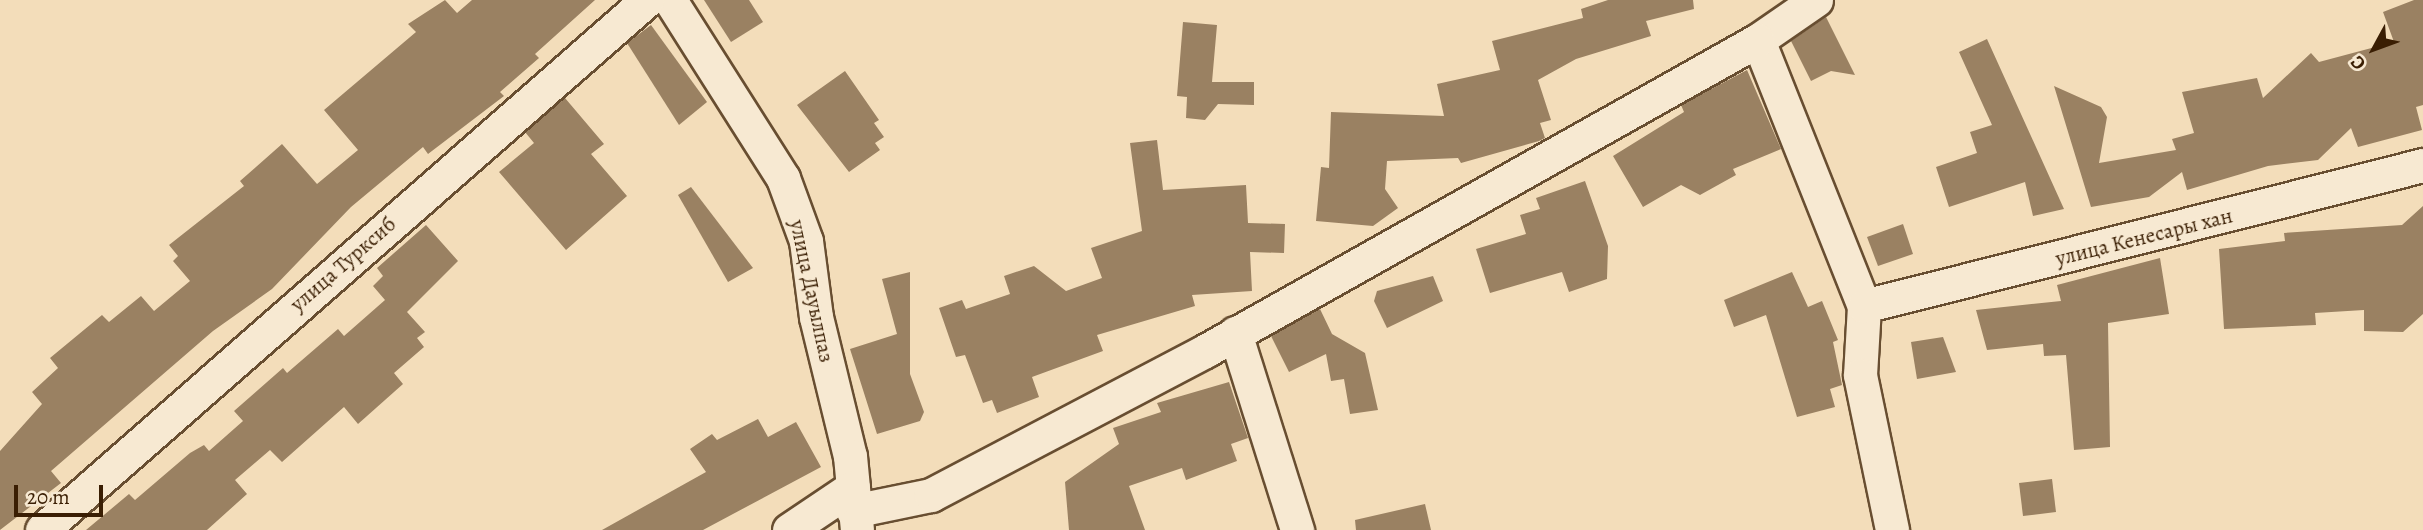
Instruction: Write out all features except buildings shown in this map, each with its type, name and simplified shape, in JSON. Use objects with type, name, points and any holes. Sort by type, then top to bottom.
[{"type":"street","name":"улица Турксиб","points":[[42,530],[647,0]]},
{"type":"street","name":"улица Дауылпаз","points":[[670,0],[783,177],[806,241],[854,509]]},
{"type":"street","points":[[789,530],[854,509],[931,495],[1235,333],[1758,40],[1816,0]]},
{"type":"street","points":[[1758,40],[1864,306],[1860,375],[1892,530]]},
{"type":"street","name":"улица Кенесары хан","points":[[1864,306],[2423,165]]},
{"type":"street","points":[[1235,333],[1297,530]]}]
